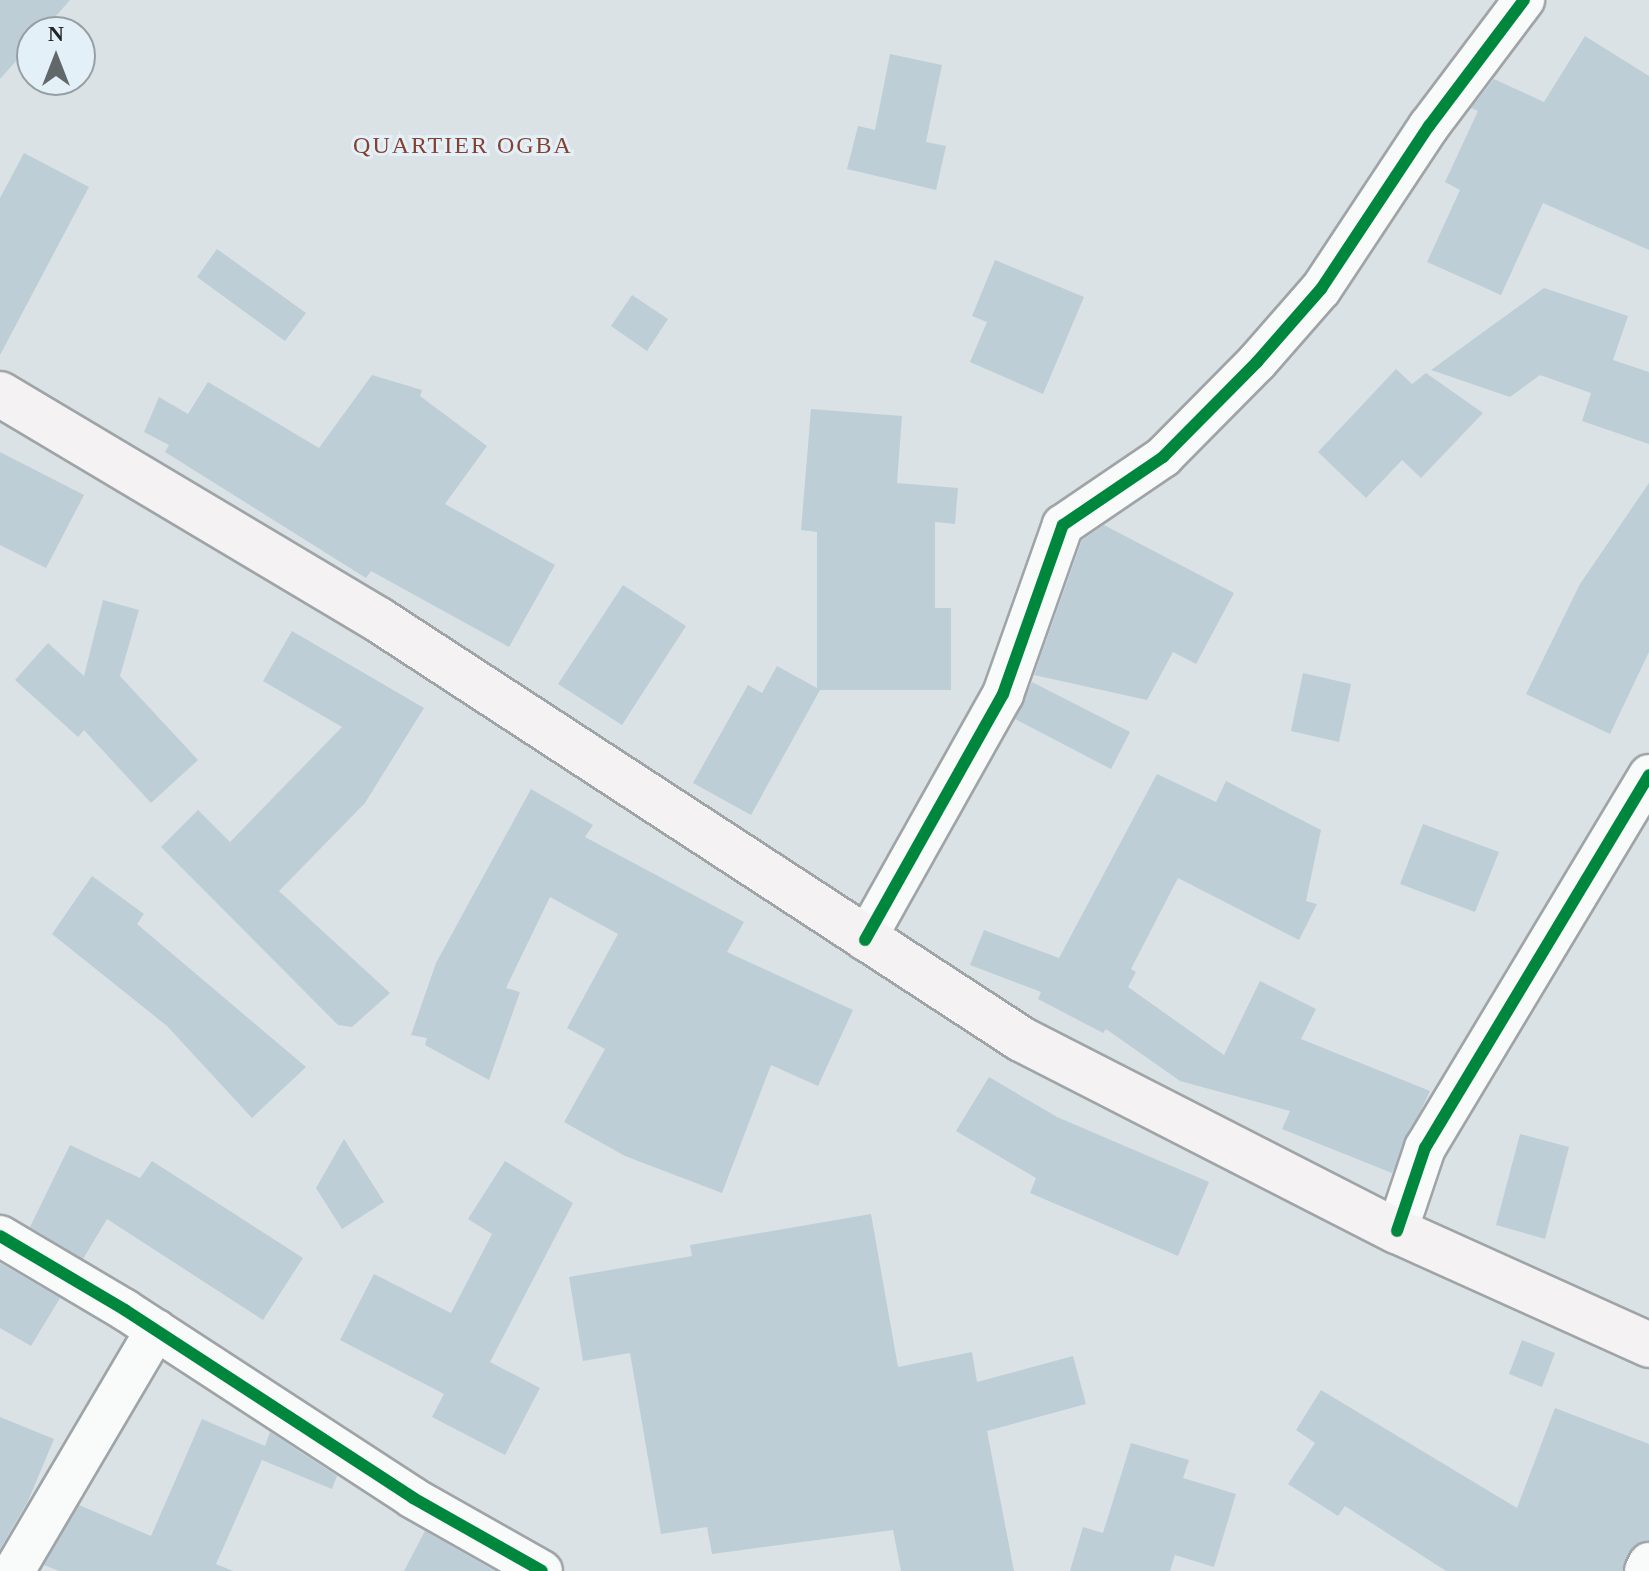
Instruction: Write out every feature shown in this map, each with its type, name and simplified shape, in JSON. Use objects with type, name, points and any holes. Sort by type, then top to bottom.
[{"type":"main road","points":[[0,394],[379,620],[1021,1039],[1397,1231],[1649,1345]]},
{"type":"street","points":[[865,940],[1003,694],[1063,525],[1163,457],[1257,362],[1321,289],[1429,126],[1524,0]]},
{"type":"street","points":[[1397,1231],[1425,1148],[1649,775]]},
{"type":"street","points":[[0,1236],[156,1330],[413,1498],[542,1571]]},
{"type":"street","points":[[14,1571],[156,1330]]},
{"type":"street","points":[[1645,1571],[1649,1563]]},
{"type":"building","points":[[0,0],[70,0],[56,16],[16,16],[16,61],[0,79]]},
{"type":"building","points":[[1585,36],[1649,76],[1649,250],[1543,203],[1501,295],[1427,262],[1460,190],[1445,182],[1478,111],[1471,108],[1494,79],[1544,102]]},
{"type":"building","points":[[890,54],[942,65],[926,142],[946,146],[936,190],[847,169],[858,126],[875,130]]},
{"type":"building","points":[[24,153],[89,187],[0,355],[0,198]]},
{"type":"building","points":[[217,249],[306,313],[285,341],[197,277]]},
{"type":"building","points":[[995,260],[1084,297],[1043,394],[970,362],[987,322],[972,316]]},
{"type":"building","points":[[1544,288],[1628,316],[1613,360],[1649,372],[1649,444],[1582,421],[1591,393],[1540,375],[1510,397],[1431,370]]},
{"type":"building","points":[[632,295],[668,319],[647,351],[611,326]]},
{"type":"building","points":[[1396,369],[1412,384],[1426,373],[1483,413],[1421,478],[1402,460],[1366,498],[1318,452]]},
{"type":"building","points":[[372,375],[422,390],[420,396],[487,446],[445,504],[555,565],[509,647],[371,571],[366,578],[165,452],[169,445],[144,432],[159,397],[188,414],[208,382],[319,448]]},
{"type":"building","points":[[811,409],[902,416],[897,483],[958,488],[955,524],[935,522],[935,608],[951,608],[951,690],[820,690],[751,815],[693,783],[748,685],[762,693],[777,666],[817,688],[817,532],[801,530]]},
{"type":"building","points":[[0,452],[84,495],[46,568],[0,545]]},
{"type":"building","points":[[1649,483],[1649,652],[1610,734],[1526,694],[1580,584]]},
{"type":"building","points":[[1104,525],[1234,593],[1196,664],[1173,652],[1147,700],[1034,675],[1082,540]]},
{"type":"building","points":[[623,585],[686,626],[622,725],[558,684]]},
{"type":"building","points":[[103,600],[139,610],[120,676],[198,760],[151,803],[84,730],[78,737],[15,680],[48,643],[84,676]]},
{"type":"building","points":[[292,631],[424,708],[365,803],[279,891],[390,993],[352,1027],[338,1025],[161,847],[198,810],[230,842],[342,727],[263,681]]},
{"type":"building","points":[[1303,673],[1351,684],[1339,742],[1291,731]]},
{"type":"building","points":[[1032,682],[1130,732],[1111,769],[1015,719]]},
{"type":"building","points":[[1157,774],[1216,802],[1226,781],[1321,830],[1306,901],[1317,904],[1299,940],[1178,878],[1131,969],[1136,972],[1128,987],[1224,1055],[1260,981],[1316,1009],[1301,1039],[1430,1091],[1392,1173],[1282,1129],[1290,1111],[1180,1081],[1106,1029],[1103,1033],[1038,999],[1041,992],[970,965],[984,930],[1059,958]]},
{"type":"building","points":[[531,789],[593,825],[585,837],[744,922],[727,952],[853,1010],[818,1086],[771,1065],[722,1193],[625,1156],[564,1122],[605,1049],[567,1028],[618,934],[550,897],[506,988],[520,992],[489,1080],[425,1045],[427,1038],[411,1035],[436,963]]},
{"type":"building","points":[[1423,824],[1499,852],[1475,912],[1400,884]]},
{"type":"building","points":[[92,876],[144,914],[137,924],[306,1067],[252,1118],[167,1026],[52,934]]},
{"type":"building","points":[[989,1077],[1057,1117],[1209,1182],[1178,1256],[1030,1193],[1036,1178],[956,1131]]},
{"type":"building","points":[[1520,1134],[1569,1147],[1545,1239],[1496,1225]]},
{"type":"building","points":[[344,1139],[384,1202],[342,1229],[316,1188]]},
{"type":"building","points":[[70,1145],[140,1178],[152,1161],[303,1258],[263,1320],[107,1219],[83,1259],[30,1227]]},
{"type":"building","points":[[505,1161],[573,1203],[490,1362],[540,1388],[505,1455],[432,1417],[444,1394],[340,1340],[374,1274],[451,1313],[492,1234],[468,1219]]},
{"type":"building","points":[[871,1214],[898,1367],[972,1352],[977,1382],[1073,1356],[1086,1404],[987,1431],[1014,1571],[901,1571],[893,1530],[712,1554],[707,1527],[661,1534],[630,1353],[583,1361],[569,1277],[692,1256],[690,1245]]},
{"type":"building","points":[[0,1263],[60,1298],[31,1346],[0,1328]]},
{"type":"building","points":[[1522,1340],[1555,1353],[1542,1387],[1509,1374]]},
{"type":"building","points":[[1321,1390],[1517,1508],[1555,1408],[1649,1444],[1649,1540],[1629,1552],[1622,1571],[1446,1571],[1345,1506],[1338,1516],[1288,1484],[1315,1443],[1296,1430]]},
{"type":"building","points":[[0,1417],[54,1439],[28,1501],[0,1549]]},
{"type":"building","points":[[202,1419],[265,1446],[270,1432],[337,1476],[332,1489],[262,1460],[216,1564],[233,1571],[59,1571],[44,1565],[79,1505],[151,1536]]},
{"type":"building","points":[[1131,1443],[1189,1460],[1183,1478],[1236,1494],[1214,1567],[1175,1555],[1170,1571],[1070,1571],[1083,1527],[1103,1533]]},
{"type":"building","points":[[425,1531],[495,1571],[404,1571]]},
{"type":"cycle path","points":[[865,940],[1003,694],[1063,525],[1163,457],[1257,362],[1321,289],[1429,126],[1524,0]]},
{"type":"cycle path","points":[[1397,1231],[1425,1148],[1649,775]]},
{"type":"cycle path","points":[[0,1236],[125,1310],[413,1498],[542,1571]]},
{"type":"district","name":"QUARTIER OGBA","points":[[463,146]]}]
